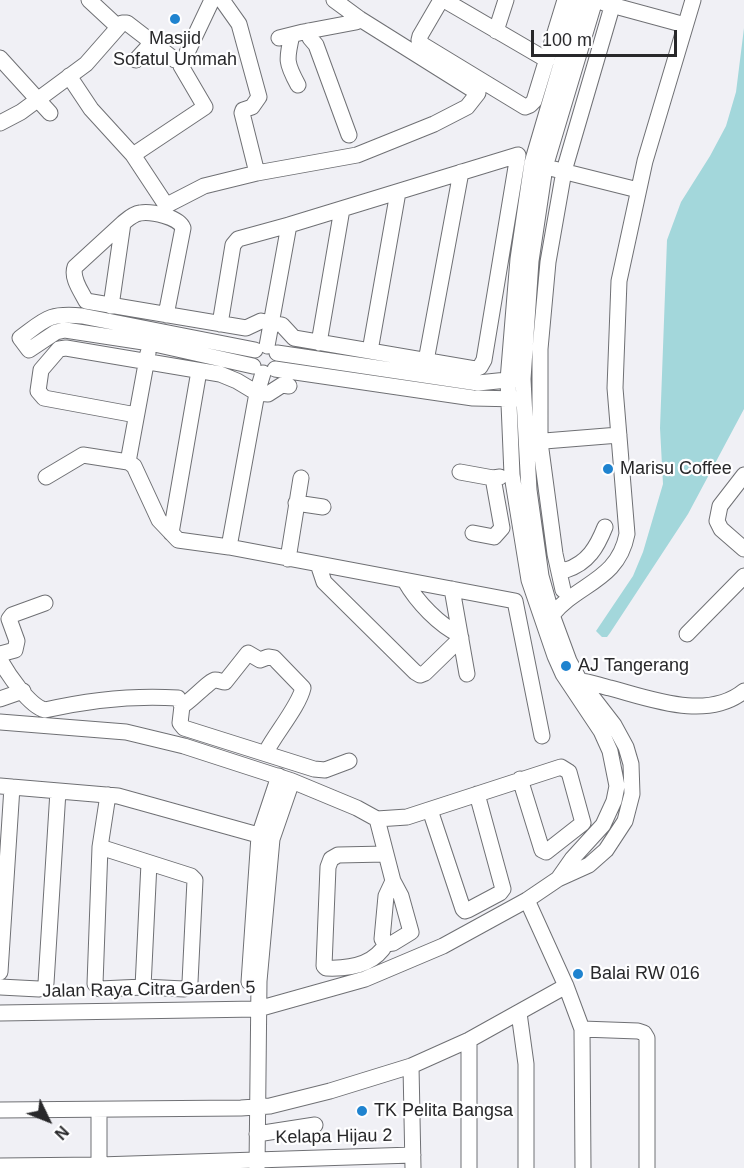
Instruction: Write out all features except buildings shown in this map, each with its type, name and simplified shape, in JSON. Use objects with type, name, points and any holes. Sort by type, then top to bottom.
[{"type":"street","points":[[89,0],[117,26]]},
{"type":"street","points":[[180,61],[185,57],[212,0]]},
{"type":"street","points":[[222,0],[239,24],[259,97],[252,107],[243,110],[242,113],[257,173]]},
{"type":"street","points":[[69,76],[91,110],[133,155],[164,202],[169,204],[204,186],[257,173],[357,155],[434,124],[467,107],[478,93],[360,19],[334,0]]},
{"type":"street","points":[[547,60],[444,0],[419,40],[423,45],[525,107],[534,101],[547,60],[565,0]]},
{"type":"street","points":[[496,31],[506,0]]},
{"type":"street","points":[[575,683],[552,615],[529,580],[512,475],[516,399],[518,259],[538,165],[580,0]]},
{"type":"street","points":[[686,25],[614,3],[595,0],[569,83],[538,165],[531,261],[533,442],[529,490],[541,576],[540,596],[555,656],[575,683],[674,704],[699,707],[720,705],[743,694]]},
{"type":"street","points":[[552,615],[563,602],[599,580],[616,562],[624,549],[627,534],[615,388],[619,281],[645,160],[693,0]]},
{"type":"street","points":[[516,380],[533,349],[564,171],[614,3]]},
{"type":"street","points":[[298,85],[288,66],[285,37],[356,22],[360,19]]},
{"type":"street","points":[[0,123],[21,112],[86,63],[122,23],[127,23],[175,60],[180,61]]},
{"type":"street","points":[[308,31],[316,45],[349,135]]},
{"type":"street","points":[[136,60],[150,41]]},
{"type":"street","points":[[0,58],[50,113]]},
{"type":"street","points":[[133,155],[206,108],[180,61]]},
{"type":"street","points":[[569,83],[588,89]]},
{"type":"street","points":[[166,315],[183,228],[175,218],[141,213],[123,224],[73,271],[86,301],[111,306],[220,324],[247,328],[261,321],[282,325],[294,338],[476,369],[483,363],[518,154],[236,240],[233,245],[220,324]]},
{"type":"street","points":[[538,165],[638,190]]},
{"type":"street","points":[[426,361],[461,172]]},
{"type":"street","points":[[370,351],[398,192]]},
{"type":"street","points":[[319,343],[342,209]]},
{"type":"street","points":[[111,306],[123,224]]},
{"type":"street","points":[[267,350],[289,225]]},
{"type":"street","points":[[531,261],[548,262]]},
{"type":"street","points":[[516,380],[478,383],[267,350],[152,336],[65,330],[56,332],[29,350],[20,338],[47,317],[64,314],[82,316],[152,336],[264,370],[473,398],[516,399]]},
{"type":"street","points":[[128,462],[152,336]]},
{"type":"street","points":[[136,415],[44,398],[38,391],[41,370],[59,349],[66,348],[220,374],[257,393],[268,394],[282,385],[289,386]]},
{"type":"street","points":[[229,547],[257,393],[264,370],[279,362],[267,350]]},
{"type":"street","points":[[264,370],[252,358],[267,350]]},
{"type":"street","points":[[171,533],[199,371]]},
{"type":"street","points":[[516,399],[533,442],[563,590]]},
{"type":"street","points":[[533,442],[619,435]]},
{"type":"street","points":[[46,477],[83,455],[128,462],[134,466],[159,520],[178,540],[229,547],[515,601],[542,736]]},
{"type":"street","points":[[460,472],[493,478],[512,475]]},
{"type":"street","points":[[744,475],[720,506],[717,520],[722,529],[744,549]]},
{"type":"street","points":[[288,559],[301,478]]},
{"type":"street","points":[[473,533],[494,537],[502,528],[493,478]]},
{"type":"street","points":[[296,503],[323,507]]},
{"type":"street","points":[[540,596],[563,590],[597,570],[610,557],[618,542],[625,519]]},
{"type":"street","points":[[558,568],[566,570],[584,561],[596,548],[605,527]]},
{"type":"street","points":[[318,564],[324,582],[420,675],[425,673],[461,637]]},
{"type":"street","points":[[687,634],[744,576]]},
{"type":"street","points":[[405,580],[412,593],[448,629],[461,637]]},
{"type":"street","points":[[452,589],[467,674]]},
{"type":"street","points":[[0,654],[15,650],[18,642],[9,619],[12,615],[45,603]]},
{"type":"street","points":[[182,706],[212,681],[225,682],[247,654],[250,653],[260,660],[268,657],[274,658],[303,688],[298,702],[277,731],[266,753]]},
{"type":"street","points":[[0,660],[23,692],[40,709],[45,710],[79,702],[150,696],[178,698],[182,706],[179,718],[184,728],[314,769],[325,770],[349,761]]},
{"type":"street","name":"Jalan Raya Citra Garden 5","points":[[0,1013],[254,1009],[365,979],[443,946],[527,900],[558,879],[589,865],[606,850],[625,821],[632,794],[631,764],[626,747],[614,725],[575,683]]},
{"type":"street","points":[[0,699],[23,692]]},
{"type":"street","points":[[0,722],[134,733],[184,746],[285,778],[357,808],[377,819],[407,817],[430,810],[520,779],[561,766],[569,772],[583,823],[544,852],[520,779]]},
{"type":"street","points":[[257,1163],[258,1108],[256,1065],[253,1060],[255,962],[266,837],[285,778]]},
{"type":"street","points":[[0,972],[6,787],[128,798],[266,837]]},
{"type":"street","points":[[0,987],[39,989],[44,988],[46,983],[57,791]]},
{"type":"street","points":[[430,810],[465,911],[500,893],[503,889],[477,794]]},
{"type":"street","points":[[100,847],[191,876],[196,885],[188,987],[184,989],[100,988],[95,984],[100,847],[108,795]]},
{"type":"street","points":[[377,819],[393,881],[401,896],[411,932],[393,943],[386,944],[376,956],[357,966],[326,968],[324,966],[328,867],[331,859],[338,855],[386,854]]},
{"type":"street","points":[[143,987],[149,863]]},
{"type":"street","points":[[386,944],[382,939],[386,896],[393,881]]},
{"type":"street","points":[[527,900],[566,986],[582,1029],[583,1168]]},
{"type":"street","points":[[0,1110],[258,1108],[330,1091],[411,1066],[469,1040],[566,986]]},
{"type":"street","points":[[519,1013],[526,1064],[526,1168]]},
{"type":"street","points":[[582,1029],[638,1031],[644,1033],[647,1038],[647,1168]]},
{"type":"street","points":[[469,1040],[469,1168]]},
{"type":"street","points":[[411,1066],[413,1161]]},
{"type":"street","points":[[99,1110],[99,1167]]},
{"type":"street","points":[[257,1134],[315,1125]]},
{"type":"street","name":"Kelapa Hijau 2","points":[[0,1166],[99,1167],[413,1161]]},
{"type":"water","points":[[744,28],[744,409],[688,514],[610,633],[607,637],[602,637],[596,631],[633,576],[643,552],[663,484],[660,428],[667,240],[681,202],[726,126],[736,92]]},
{"type":"place","name":"Masjid Sofatul Ummah","points":[[175,19]]},
{"type":"place","name":"Marisu Coffee","points":[[608,469]]},
{"type":"place","name":"AJ Tangerang","points":[[566,666]]},
{"type":"place","name":"Balai RW 016","points":[[578,974]]},
{"type":"place","name":"TK Pelita Bangsa","points":[[362,1111]]}]
